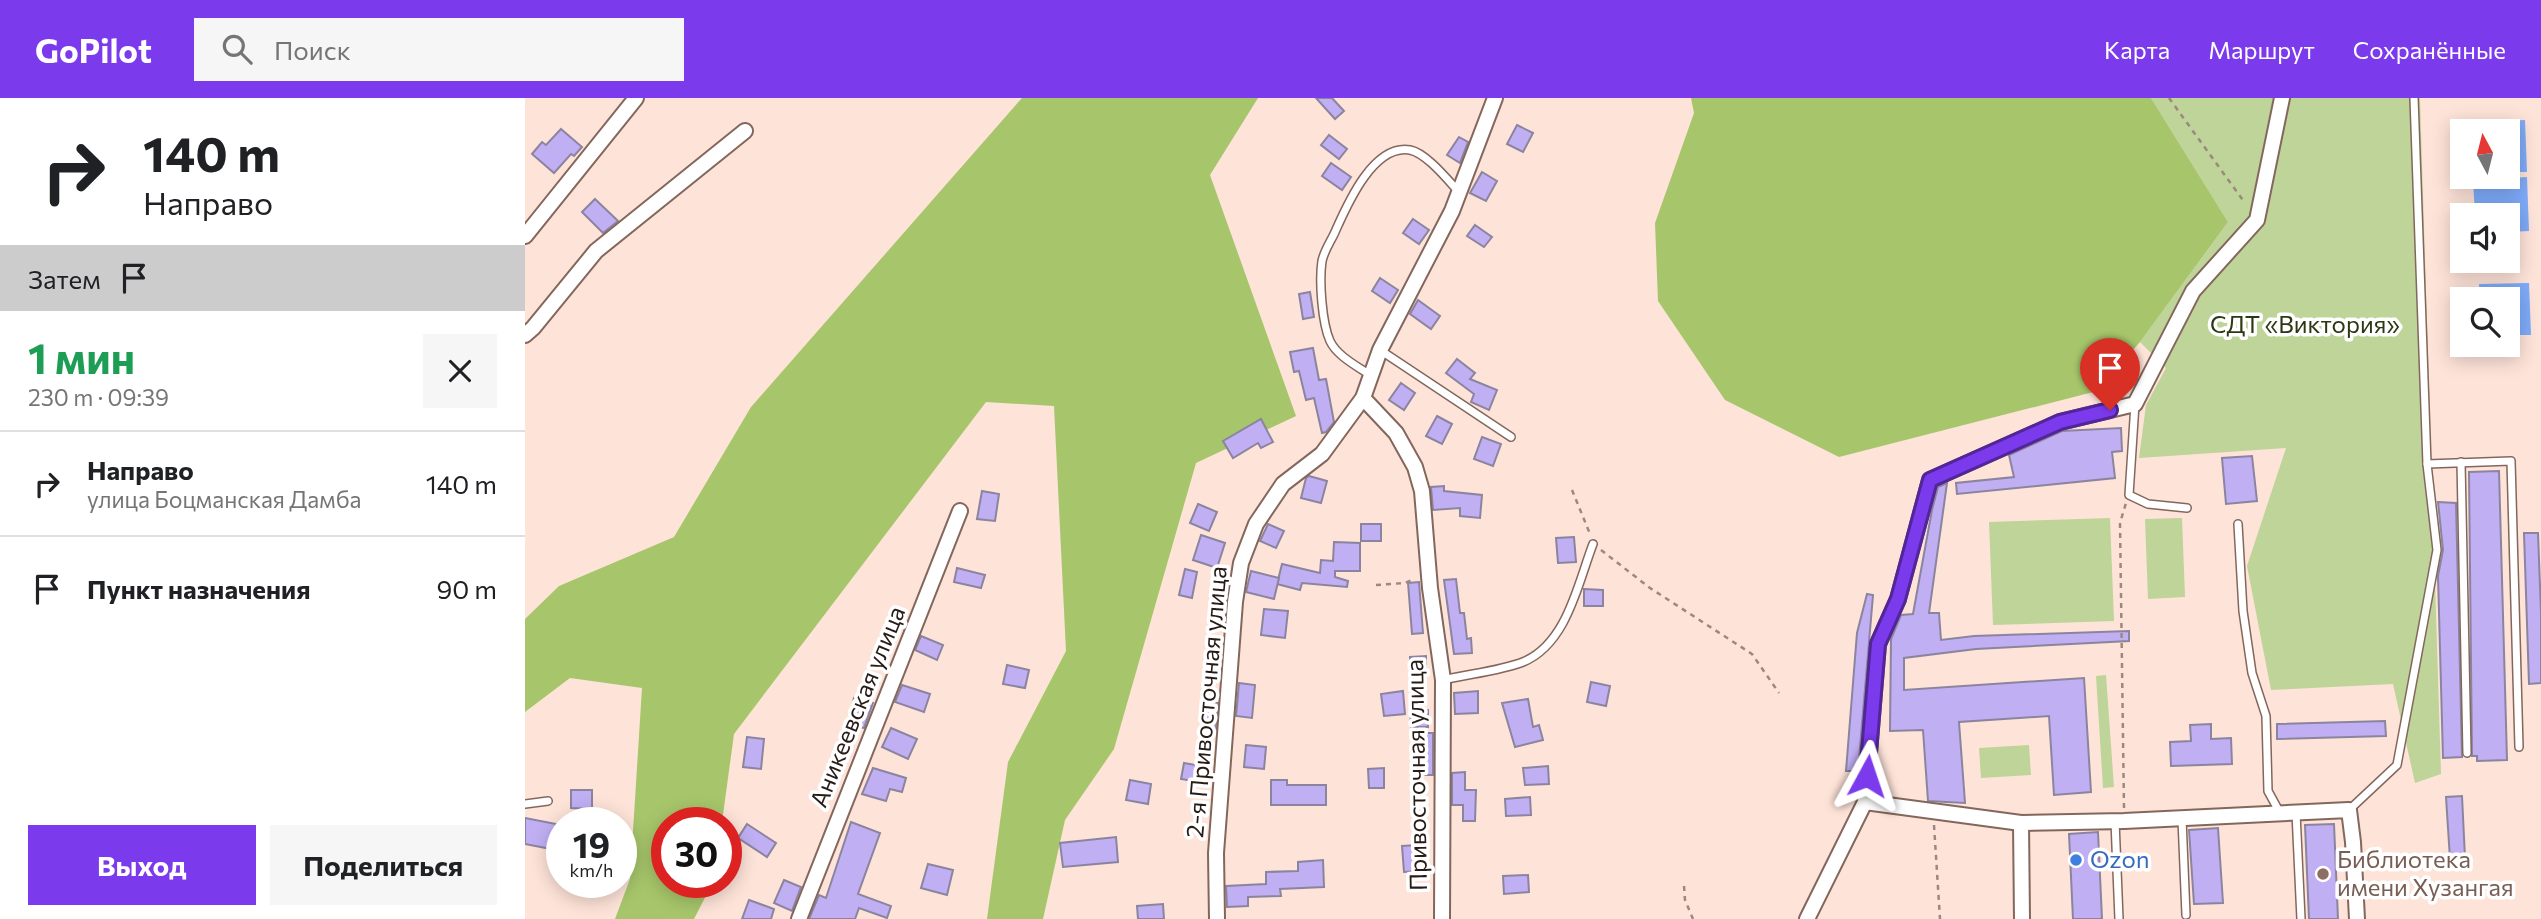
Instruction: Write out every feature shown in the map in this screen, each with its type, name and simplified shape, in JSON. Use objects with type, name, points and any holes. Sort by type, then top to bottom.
[{"type":"street","points":[[525,236],[636,98]]},
{"type":"street","name":"2-я Привосточная улица","points":[[1217,919],[1216,853],[1235,602],[1241,563],[1256,524],[1283,484],[1322,454],[1363,398],[1380,350],[1452,211],[1495,98]]},
{"type":"street","points":[[1807,919],[1865,802],[1878,644],[1898,599],[1930,480],[2060,422],[2135,404],[2193,291],[2257,220],[2282,98]]},
{"type":"street","points":[[525,335],[596,251],[745,131]]},
{"type":"street","name":"Привосточная улица","points":[[1363,398],[1397,433],[1415,467],[1422,491],[1429,575],[1443,680],[1442,919]]},
{"type":"street","name":"Аникеевская улица","points":[[799,919],[960,512]]},
{"type":"street","points":[[1865,802],[2021,823],[2349,810],[2357,919]]},
{"type":"street","points":[[2021,823],[2022,919]]},
{"type":"lane","points":[[2349,810],[2397,765],[2437,550],[2427,464],[2414,98]]},
{"type":"lane","points":[[1371,376],[1337,352],[1329,339],[1320,284],[1323,258],[1352,194],[1374,164],[1398,150],[1412,150],[1432,163],[1458,191]]},
{"type":"lane","points":[[1380,350],[1511,437]]},
{"type":"lane","points":[[2135,404],[2129,495],[2148,504],[2187,508]]},
{"type":"lane","points":[[2427,464],[2511,461],[2519,747]]},
{"type":"lane","points":[[2461,462],[2467,752]]},
{"type":"lane","points":[[2238,524],[2243,611],[2252,673],[2266,716],[2268,792],[2281,814]]},
{"type":"lane","points":[[1443,680],[1524,662],[1543,650],[1563,624],[1593,544]]},
{"type":"lane","points":[[525,804],[548,801]]},
{"type":"lane","points":[[2296,813],[2301,919]]},
{"type":"lane","points":[[2182,818],[2186,915]]},
{"type":"lane","points":[[2119,821],[2119,919]]},
{"type":"path","points":[[2169,98],[2257,220]]},
{"type":"path","points":[[1572,490],[1593,544],[1650,588],[1752,654],[1779,694]]},
{"type":"path","points":[[2119,821],[2120,523],[2129,495]]},
{"type":"path","points":[[1376,586],[1405,583],[1429,575]]},
{"type":"path","points":[[1933,811],[1940,919]]},
{"type":"path","points":[[1684,886],[1685,900],[1693,919]]},
{"type":"green space","points":[[1022,98],[1258,98],[1210,175],[1296,416],[1196,463],[1114,749],[1065,820],[1043,919],[987,919],[1008,762],[1066,651],[1054,406],[986,402],[734,734],[724,807],[651,807],[651,898],[705,898],[694,919],[615,919],[623,898],[637,898],[637,807],[635,807],[642,688],[570,678],[525,712],[525,619],[559,586],[674,537],[751,407]]},
{"type":"green space","points":[[1691,98],[2151,98],[2228,222],[2140,342],[2097,391],[1839,457],[1725,400],[1658,301],[1655,223],[1694,113]]},
{"type":"green space","name":"СДТ «Виктория»","points":[[2151,98],[2420,98],[2441,774],[2415,783],[2393,684],[2271,690],[2247,566],[2286,448],[2139,458],[2146,405],[2166,368],[2140,342],[2228,222]]},
{"type":"green space","points":[[2110,518],[2114,621],[1993,625],[1989,522]]},
{"type":"green space","points":[[2182,518],[2185,597],[2148,599],[2145,519]]},
{"type":"green space","points":[[2106,675],[2114,787],[2103,788],[2096,676]]},
{"type":"green space","points":[[2029,745],[2031,775],[1981,778],[1979,748]]},
{"type":"water","points":[[2520,120],[2525,120],[2527,172],[2520,172]]},
{"type":"water","points":[[2520,177],[2527,177],[2529,231],[2520,231],[2520,203],[2474,203],[2474,189],[2520,189]]},
{"type":"water","points":[[2529,283],[2531,335],[2520,335],[2520,287],[2479,287],[2479,284]]},
{"type":"building","points":[[1316,98],[1332,98],[1344,111],[1335,119]]},
{"type":"building","points":[[1517,125],[1533,133],[1523,152],[1507,144]]},
{"type":"building","points":[[561,129],[582,147],[574,156],[571,154],[554,173],[532,154],[542,142],[546,145]]},
{"type":"building","points":[[1329,135],[1347,149],[1339,159],[1321,145]]},
{"type":"building","points":[[1459,137],[1468,142],[1460,163],[1447,155]]},
{"type":"building","points":[[1331,163],[1351,177],[1342,190],[1322,176]]},
{"type":"building","points":[[1482,172],[1497,181],[1486,201],[1470,193]]},
{"type":"building","points":[[595,199],[618,221],[603,233],[582,212]]},
{"type":"building","points":[[1413,219],[1429,230],[1419,244],[1403,233]]},
{"type":"building","points":[[1475,225],[1492,237],[1484,247],[1467,236]]},
{"type":"building","points":[[1380,278],[1398,290],[1390,303],[1372,291]]},
{"type":"building","points":[[1310,292],[1314,317],[1303,319],[1299,294]]},
{"type":"building","points":[[1418,300],[1440,316],[1431,329],[1410,314]]},
{"type":"building","points":[[1313,348],[1319,380],[1326,379],[1334,422],[1322,433],[1314,398],[1306,400],[1299,371],[1294,372],[1290,352]]},
{"type":"building","points":[[1457,359],[1475,373],[1470,379],[1497,390],[1489,410],[1471,402],[1474,394],[1446,373]]},
{"type":"building","points":[[1401,383],[1415,393],[1404,410],[1389,400]]},
{"type":"building","points":[[1437,416],[1452,424],[1442,444],[1426,436]]},
{"type":"building","points":[[1261,419],[1273,442],[1261,448],[1258,443],[1233,458],[1223,441]]},
{"type":"building","points":[[2121,428],[2122,451],[2112,452],[2115,478],[1957,494],[1956,483],[2014,477],[2009,455],[2062,431]]},
{"type":"building","points":[[1482,437],[1501,444],[1493,466],[1474,459]]},
{"type":"building","points":[[2252,456],[2257,501],[2226,504],[2222,458]]},
{"type":"building","points":[[2499,471],[2507,760],[2477,761],[2477,756],[2472,756],[2469,472]]},
{"type":"building","points":[[1309,476],[1327,481],[1321,503],[1301,498],[1306,478]]},
{"type":"building","points":[[1947,483],[1929,613],[1939,613],[1941,640],[1974,636],[2129,631],[2129,641],[1976,649],[1904,658],[1904,690],[2084,678],[2091,792],[2054,795],[2049,716],[1959,722],[1965,803],[1928,801],[1923,730],[1890,731],[1891,639],[1901,615],[1913,614],[1932,510],[1938,487]]},
{"type":"building","points":[[1444,486],[1444,491],[1482,495],[1480,518],[1460,516],[1460,508],[1433,510],[1431,487]]},
{"type":"building","points":[[982,491],[999,494],[995,521],[977,519]]},
{"type":"building","points":[[2438,502],[2456,503],[2462,757],[2443,758],[2438,576],[2443,550]]},
{"type":"building","points":[[1198,504],[1217,512],[1209,531],[1190,523]]},
{"type":"building","points":[[1268,524],[1284,531],[1276,548],[1260,541]]},
{"type":"building","points":[[1361,524],[1381,524],[1381,541],[1361,541]]},
{"type":"building","points":[[2524,533],[2538,533],[2541,612],[2541,683],[2529,684]]},
{"type":"building","points":[[1201,535],[1225,543],[1217,568],[1193,560]]},
{"type":"building","points":[[1574,537],[1576,562],[1558,563],[1556,538]]},
{"type":"building","points":[[1334,542],[1360,543],[1360,571],[1335,571],[1335,577],[1348,581],[1347,587],[1302,583],[1300,590],[1277,584],[1282,564],[1320,573],[1321,560],[1333,561]]},
{"type":"building","points":[[957,568],[985,575],[981,588],[954,582]]},
{"type":"building","points":[[1185,569],[1197,572],[1192,598],[1179,595]]},
{"type":"building","points":[[1251,571],[1279,578],[1274,599],[1246,592]]},
{"type":"building","points":[[1456,579],[1460,613],[1464,613],[1467,639],[1471,638],[1472,653],[1454,654],[1444,580]]},
{"type":"building","points":[[1419,582],[1423,633],[1412,634],[1408,583]]},
{"type":"building","points":[[1584,589],[1603,590],[1603,606],[1584,606]]},
{"type":"building","points":[[1867,594],[1873,595],[1858,771],[1846,771],[1857,633]]},
{"type":"building","points":[[1264,609],[1288,611],[1285,638],[1261,635]]},
{"type":"building","points":[[921,636],[943,645],[937,660],[915,650]]},
{"type":"building","points":[[1426,656],[1426,677],[1410,677],[1410,657]]},
{"type":"building","points":[[1007,665],[1029,670],[1025,688],[1003,684]]},
{"type":"building","points":[[1591,682],[1610,686],[1606,706],[1587,702]]},
{"type":"building","points":[[1239,683],[1255,685],[1252,718],[1236,716]]},
{"type":"building","points":[[902,685],[930,694],[924,712],[895,702]]},
{"type":"building","points":[[1403,691],[1405,714],[1384,716],[1381,694]]},
{"type":"building","points":[[1478,691],[1478,713],[1455,714],[1454,693]]},
{"type":"building","points":[[854,698],[873,703],[864,728],[848,724]]},
{"type":"building","points":[[1528,699],[1533,727],[1539,725],[1543,740],[1515,747],[1502,703]]},
{"type":"building","points":[[1204,701],[1218,703],[1216,729],[1202,728]]},
{"type":"building","points":[[1410,710],[1428,710],[1428,727],[1411,727]]},
{"type":"building","points":[[2385,721],[2386,736],[2277,739],[2277,724]]},
{"type":"building","points":[[2211,724],[2211,739],[2231,738],[2232,764],[2171,766],[2170,742],[2191,741],[2190,725]]},
{"type":"building","points":[[891,728],[917,739],[908,759],[882,747]]},
{"type":"building","points":[[1420,733],[1433,733],[1433,775],[1421,775]]},
{"type":"building","points":[[747,737],[764,739],[761,769],[743,767]]},
{"type":"building","points":[[1246,745],[1266,747],[1264,769],[1244,767]]},
{"type":"building","points":[[1184,763],[1201,766],[1199,782],[1181,779]]},
{"type":"building","points":[[1548,766],[1549,784],[1525,785],[1523,768]]},
{"type":"building","points":[[873,768],[906,778],[902,792],[890,789],[886,801],[862,794]]},
{"type":"building","points":[[1384,768],[1384,788],[1369,788],[1368,769]]},
{"type":"building","points":[[1465,772],[1465,790],[1476,790],[1475,821],[1463,821],[1463,805],[1452,805],[1452,773]]},
{"type":"building","points":[[1130,780],[1151,784],[1148,804],[1126,800]]},
{"type":"building","points":[[1271,780],[1287,780],[1287,785],[1326,785],[1326,805],[1271,805]]},
{"type":"building","points":[[571,790],[592,790],[592,807],[571,807]]},
{"type":"building","points":[[2462,796],[2465,858],[2450,859],[2446,797]]},
{"type":"building","points":[[1530,797],[1531,815],[1506,816],[1505,799]]},
{"type":"building","points":[[525,818],[546,822],[546,848],[525,844]]},
{"type":"building","points":[[851,822],[880,833],[858,894],[891,906],[887,918],[859,908],[855,919],[809,919],[819,895],[826,898]]},
{"type":"building","points":[[747,824],[776,843],[767,857],[742,841],[742,832]]},
{"type":"building","points":[[2334,824],[2338,919],[2309,919],[2305,825]]},
{"type":"building","points":[[2218,828],[2223,903],[2194,904],[2189,830]]},
{"type":"building","points":[[2098,832],[2102,919],[2073,919],[2069,834]]},
{"type":"building","points":[[1116,837],[1118,862],[1063,867],[1060,843]]},
{"type":"building","points":[[1418,845],[1420,871],[1404,872],[1402,846]]},
{"type":"building","points":[[1323,860],[1324,887],[1280,889],[1281,896],[1248,897],[1248,906],[1227,907],[1226,886],[1266,884],[1266,872],[1298,871],[1298,862]]},
{"type":"building","points":[[928,864],[953,870],[947,895],[921,888]]},
{"type":"building","points":[[1528,875],[1529,892],[1504,894],[1503,876]]},
{"type":"building","points":[[784,880],[801,887],[792,911],[774,903]]},
{"type":"building","points":[[749,900],[774,909],[771,919],[742,919]]},
{"type":"building","points":[[1163,904],[1164,919],[1138,919],[1137,906]]},
{"type":"place","name":"Ozon","points":[[2076,860]]},
{"type":"place","name":"Библиотека имени Хузангая","points":[[2323,874]]},
{"type":"route","points":[[1867,776],[1878,644],[1898,599],[1930,480],[2060,422],[2110,410]]}]
